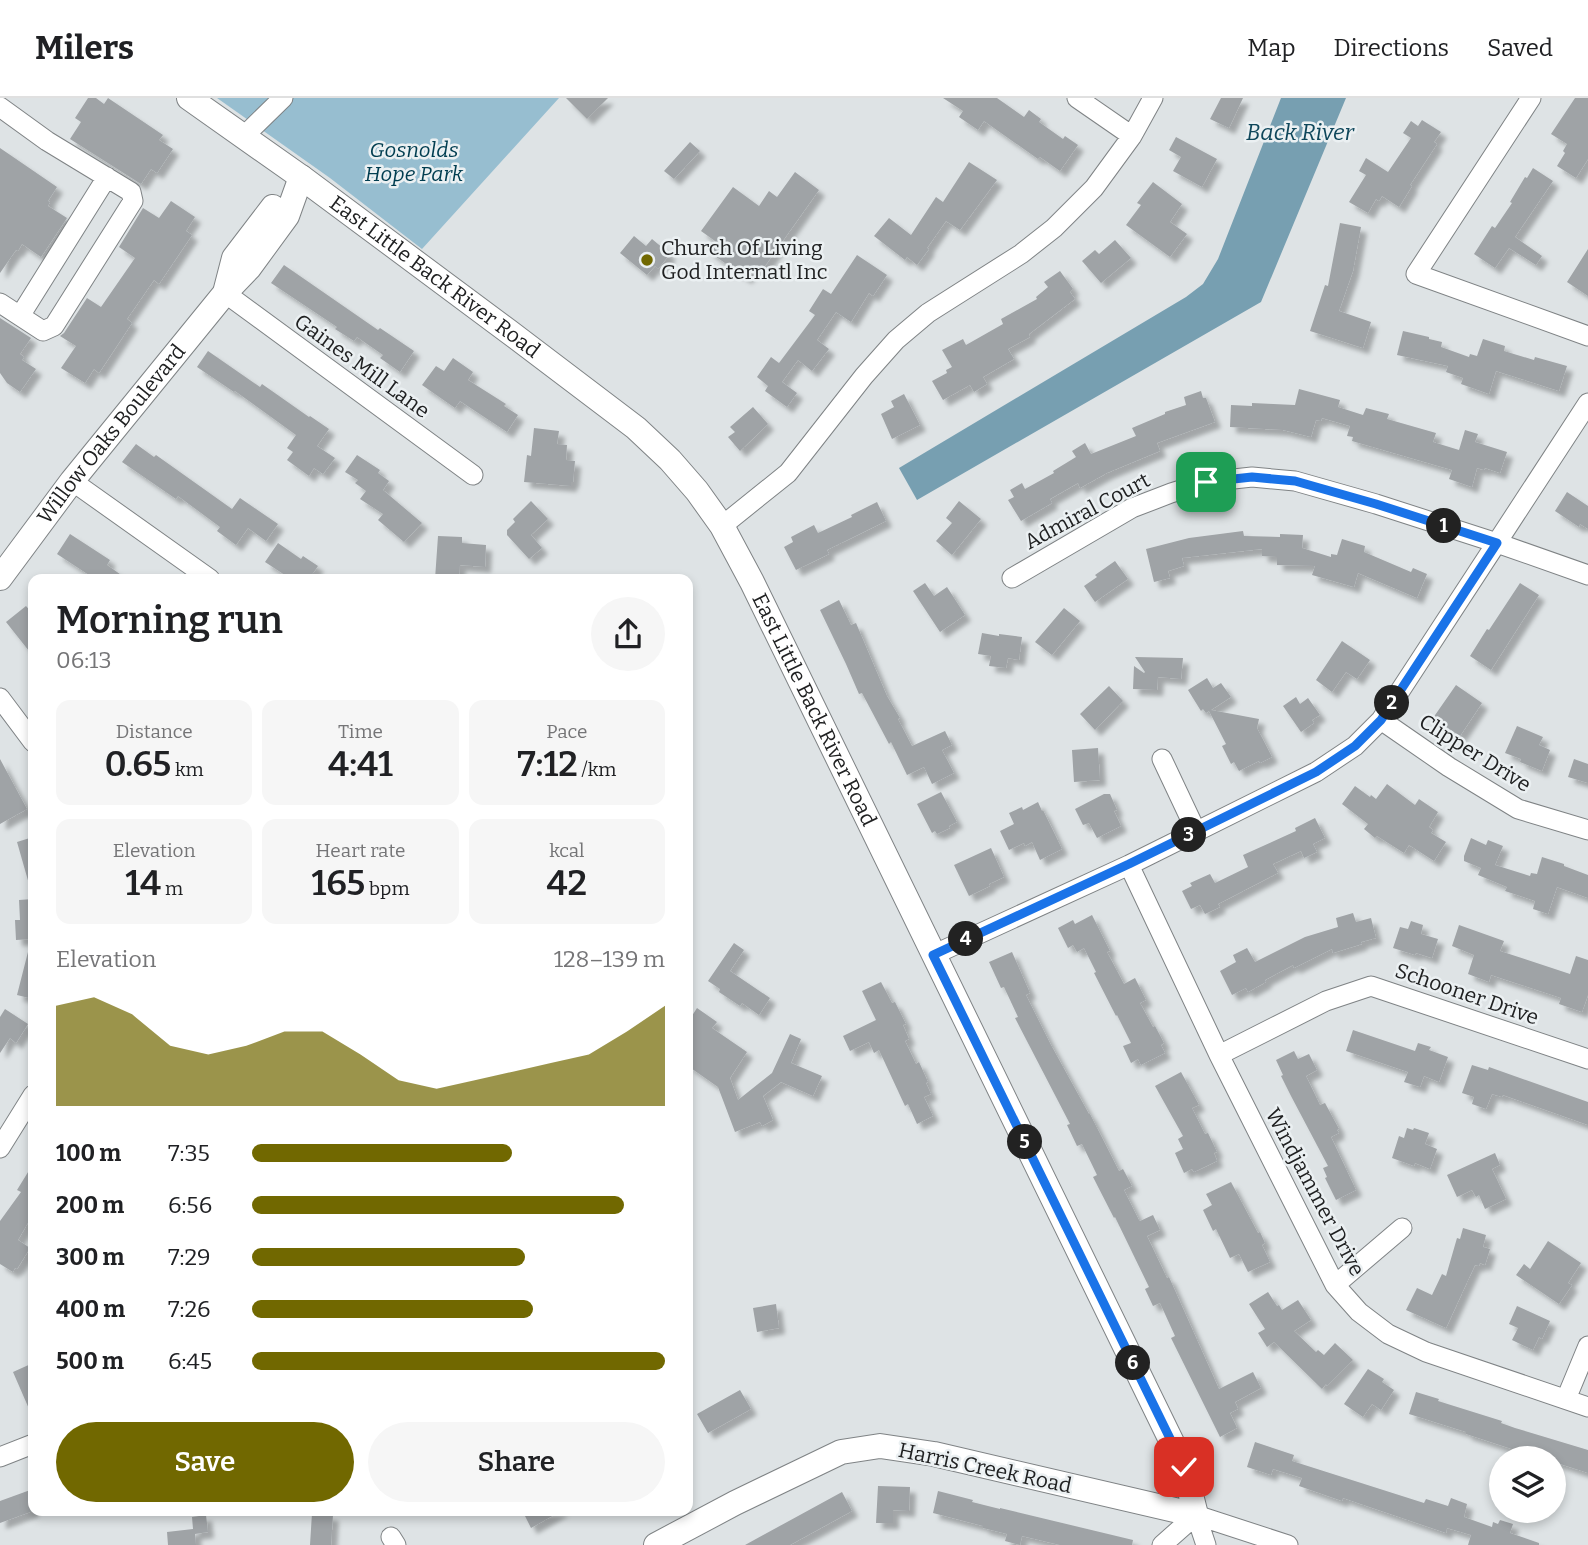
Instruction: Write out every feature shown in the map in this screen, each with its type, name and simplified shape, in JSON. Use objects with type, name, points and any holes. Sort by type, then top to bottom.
[{"type":"street","name":"East Little Back River Road","points":[[189,98],[301,177],[636,428],[670,460],[722,526],[758,594],[1184,1467],[1206,1545]]},
{"type":"street","points":[[243,137],[284,98]]},
{"type":"street","points":[[1077,98],[1132,136]]},
{"type":"street","points":[[722,526],[788,473],[864,376],[897,340],[928,313],[1021,254],[1054,228],[1094,188],[1132,136],[1153,98]]},
{"type":"street","points":[[1531,98],[1416,274],[1588,336]]},
{"type":"street","points":[[0,107],[47,141],[131,192],[133,201],[54,326],[43,331],[0,303]]},
{"type":"street","points":[[20,316],[107,177]]},
{"type":"street","name":"Willow Oaks Boulevard","points":[[0,578],[72,481],[225,293],[249,268],[287,216],[301,177]]},
{"type":"street","name":"Gaines Mill Lane","points":[[225,293],[474,475]]},
{"type":"street","points":[[933,955],[1129,864],[1316,772],[1355,746],[1381,720],[1588,403]]},
{"type":"street","name":"Admiral Court","points":[[1012,578],[1132,508],[1206,482],[1252,477],[1295,481],[1376,504],[1588,575]]},
{"type":"street","points":[[72,481],[203,574]]},
{"type":"street","points":[[0,698],[28,736]]},
{"type":"street","name":"Clipper Drive","points":[[1381,720],[1449,767],[1518,809],[1588,830]]},
{"type":"street","points":[[1162,759],[1196,831]]},
{"type":"street","name":"Windjammer Drive","points":[[1129,864],[1219,1055],[1335,1285],[1359,1312],[1388,1334],[1426,1352],[1588,1407]]},
{"type":"street","name":"Schooner Drive","points":[[1219,1055],[1326,1001],[1371,986],[1588,1059]]},
{"type":"street","points":[[0,1148],[28,1103]]},
{"type":"street","points":[[1335,1285],[1402,1228]]},
{"type":"street","points":[[1566,1399],[1588,1346]]},
{"type":"street","points":[[0,1457],[28,1446]]},
{"type":"street","name":"Harris Creek Road","points":[[656,1545],[841,1452],[880,1446],[934,1454],[1196,1515],[1288,1545]]},
{"type":"street","points":[[1162,1545],[1196,1515]]},
{"type":"green space","name":"Gosnolds Hope Park","points":[[217,98],[559,98],[422,249],[330,178]]},
{"type":"water","name":"Back River","points":[[1281,98],[1346,98],[1261,302],[917,500],[899,468],[1186,297],[1203,284],[1218,259]]},
{"type":"building","points":[[88,98],[96,98],[104,104],[108,98],[163,135],[159,140],[173,149],[157,173],[151,169],[141,184],[70,139],[81,122],[75,118]]},
{"type":"building","points":[[566,98],[608,98],[587,119]]},
{"type":"building","points":[[943,98],[997,98],[1024,117],[1029,110],[1041,119],[1039,122],[1063,139],[1065,136],[1078,145],[1060,171],[984,121],[978,130],[959,117],[963,111]]},
{"type":"building","points":[[1221,98],[1243,98],[1229,128],[1210,119]]},
{"type":"building","points":[[1575,98],[1588,98],[1588,159],[1576,178],[1557,166],[1567,144],[1551,134]]},
{"type":"building","points":[[1422,120],[1441,132],[1434,142],[1437,144],[1399,207],[1382,196],[1379,201],[1376,199],[1368,213],[1349,202],[1366,175],[1359,171],[1366,158],[1388,172],[1411,138],[1403,133],[1411,121],[1418,126]]},
{"type":"building","points":[[1176,137],[1217,159],[1202,187],[1173,171],[1181,157],[1169,150]]},
{"type":"building","points":[[690,142],[700,151],[674,179],[664,171]]},
{"type":"building","points":[[0,148],[57,187],[48,201],[48,206],[67,218],[41,257],[22,244],[0,273]]},
{"type":"building","points":[[969,162],[997,180],[960,230],[946,221],[917,265],[907,257],[905,260],[874,236],[889,218],[911,235],[936,197],[943,202]]},
{"type":"building","points":[[1533,168],[1553,181],[1515,237],[1542,256],[1536,265],[1509,248],[1495,268],[1474,254],[1492,226],[1495,228]]},
{"type":"building","points":[[795,172],[819,190],[760,273],[753,268],[746,278],[708,251],[715,241],[701,231],[733,187],[759,206],[769,191],[777,197]]},
{"type":"building","points":[[1153,182],[1182,204],[1170,222],[1187,234],[1170,257],[1126,225],[1141,205],[1137,203]]},
{"type":"building","points":[[171,201],[195,217],[186,231],[192,235],[159,284],[154,280],[127,319],[132,323],[99,373],[94,369],[85,383],[61,368],[76,346],[60,336],[87,298],[101,307],[135,258],[119,247],[143,208],[159,218]]},
{"type":"building","points":[[1340,223],[1361,227],[1353,271],[1339,311],[1371,322],[1363,348],[1310,331],[1325,285],[1328,286]]},
{"type":"building","name":"Church Of Living God Internatl Inc","points":[[634,236],[646,246],[652,239],[670,254],[658,269],[655,266],[647,275],[620,253]]},
{"type":"building","points":[[1115,240],[1131,258],[1101,283],[1082,261],[1095,250],[1099,254]]},
{"type":"building","points":[[1588,249],[1588,296],[1567,282]]},
{"type":"building","points":[[857,255],[887,275],[873,296],[869,293],[851,322],[836,312],[817,340],[829,349],[812,371],[798,360],[782,382],[797,393],[787,407],[765,391],[768,386],[757,377],[771,357],[779,363],[815,315],[809,311],[823,289],[831,294]]},
{"type":"building","points":[[284,265],[378,330],[380,328],[414,351],[400,372],[380,358],[383,355],[357,337],[354,341],[271,283]]},
{"type":"building","points":[[1060,271],[1073,289],[1070,292],[1075,299],[1029,334],[1030,337],[1008,349],[1014,359],[983,377],[987,384],[974,392],[970,385],[943,400],[932,381],[952,367],[942,350],[963,339],[966,345],[1003,324],[1001,319],[1037,299],[1048,287],[1044,282]]},
{"type":"building","points":[[0,318],[31,338],[20,354],[24,357],[22,360],[36,369],[20,392],[7,383],[0,373]]},
{"type":"building","points":[[1403,331],[1442,342],[1441,347],[1469,357],[1470,354],[1477,356],[1483,339],[1505,346],[1504,351],[1567,366],[1559,391],[1496,371],[1489,394],[1461,384],[1463,378],[1446,372],[1448,366],[1397,355]]},
{"type":"building","points":[[208,351],[329,429],[317,446],[335,458],[323,474],[314,468],[309,476],[287,460],[293,452],[287,448],[296,435],[197,367]]},
{"type":"building","points":[[453,358],[473,372],[468,380],[506,404],[504,406],[518,415],[507,432],[460,401],[455,408],[422,385],[436,366],[444,371]]},
{"type":"building","points":[[1299,389],[1340,400],[1338,407],[1363,415],[1366,408],[1389,414],[1387,419],[1436,433],[1433,442],[1459,450],[1465,430],[1478,434],[1475,442],[1507,452],[1500,473],[1477,468],[1472,487],[1449,479],[1452,470],[1352,441],[1353,437],[1347,436],[1350,426],[1322,418],[1321,421],[1316,420],[1311,437],[1283,430],[1230,427],[1231,405],[1295,405]]},
{"type":"building","points":[[1201,391],[1215,422],[1157,443],[1160,451],[1107,473],[1080,488],[1078,483],[1050,499],[1052,503],[1021,521],[1008,500],[1014,497],[1010,490],[1022,483],[1025,489],[1054,473],[1053,471],[1076,457],[1072,451],[1085,443],[1091,454],[1136,436],[1132,428],[1186,405],[1184,397]]},
{"type":"building","points":[[904,394],[920,425],[892,439],[881,414],[894,407],[891,401]]},
{"type":"building","points":[[753,407],[768,424],[740,451],[728,437],[735,432],[730,427]]},
{"type":"building","points":[[534,428],[559,431],[557,444],[567,445],[566,460],[575,461],[571,486],[524,482],[527,455],[531,456]]},
{"type":"building","points":[[136,444],[154,457],[156,455],[232,509],[240,498],[278,524],[266,541],[248,528],[236,545],[217,531],[220,527],[178,496],[176,499],[122,462]]},
{"type":"building","points":[[357,455],[380,470],[378,473],[389,481],[383,490],[422,523],[404,542],[378,520],[383,514],[360,499],[366,491],[355,483],[358,480],[345,472]]},
{"type":"building","points":[[1567,492],[1588,506],[1588,529],[1580,524],[1579,527],[1555,511]]},
{"type":"building","points":[[531,501],[548,519],[531,535],[542,548],[529,559],[507,535],[507,530],[515,522],[513,519]]},
{"type":"building","points":[[959,501],[981,519],[952,555],[936,541],[952,523],[946,518]]},
{"type":"building","points":[[877,502],[886,521],[827,550],[829,554],[796,570],[784,547],[793,542],[791,537],[814,525],[818,533]]},
{"type":"building","points":[[1243,531],[1244,536],[1303,535],[1302,548],[1331,557],[1331,554],[1337,555],[1342,539],[1365,546],[1364,552],[1411,572],[1413,568],[1427,574],[1417,598],[1358,573],[1354,587],[1312,575],[1315,566],[1277,565],[1277,557],[1262,556],[1262,549],[1182,558],[1184,566],[1168,571],[1170,578],[1154,582],[1146,549],[1189,538]]},
{"type":"building","points":[[70,534],[110,560],[107,565],[120,574],[87,574],[57,554]]},
{"type":"building","points":[[438,536],[462,537],[462,543],[486,545],[485,567],[460,565],[459,574],[435,574]]},
{"type":"building","points":[[278,543],[301,559],[303,556],[318,566],[312,574],[283,574],[265,562]]},
{"type":"building","points":[[1115,561],[1128,579],[1095,602],[1084,586]]},
{"type":"building","points":[[925,583],[934,596],[947,587],[965,615],[940,632],[913,591]]},
{"type":"building","points":[[1520,583],[1539,595],[1491,670],[1470,656]]},
{"type":"building","points":[[839,600],[851,625],[856,623],[912,746],[945,731],[952,745],[942,750],[954,773],[932,784],[924,767],[907,775],[862,693],[859,694],[820,610]]},
{"type":"building","points":[[26,606],[28,608],[28,650],[6,622]]},
{"type":"building","points":[[1064,608],[1080,621],[1052,655],[1035,642]]},
{"type":"building","points":[[982,633],[1022,637],[1019,660],[1008,658],[1006,668],[989,666],[991,656],[978,654]]},
{"type":"building","points":[[1342,641],[1370,660],[1357,679],[1346,672],[1332,692],[1316,680]]},
{"type":"building","points":[[1135,657],[1183,658],[1181,679],[1158,677],[1157,690],[1133,689],[1134,666],[1145,672]]},
{"type":"building","points":[[1207,678],[1213,688],[1221,683],[1231,697],[1211,710],[1259,719],[1257,728],[1272,757],[1239,771],[1234,762],[1231,764],[1222,746],[1226,744],[1209,711],[1201,711],[1188,690]]},
{"type":"building","points":[[1456,685],[1482,703],[1460,736],[1433,718]]},
{"type":"building","points":[[1109,686],[1123,701],[1095,730],[1080,714]]},
{"type":"building","points":[[1296,697],[1300,704],[1308,698],[1320,715],[1301,732],[1283,706]]},
{"type":"building","points":[[1517,726],[1543,737],[1539,745],[1550,750],[1542,771],[1505,753]]},
{"type":"building","points":[[1098,748],[1100,780],[1074,782],[1072,750]]},
{"type":"building","points":[[0,759],[27,809],[0,824]]},
{"type":"building","points":[[1574,759],[1588,764],[1588,783],[1568,777]]},
{"type":"building","points":[[1387,784],[1415,805],[1419,799],[1438,812],[1429,827],[1433,830],[1431,833],[1446,842],[1434,861],[1409,845],[1404,853],[1377,836],[1375,838],[1364,829],[1368,824],[1342,804],[1355,786],[1376,799]]},
{"type":"building","points":[[941,792],[957,822],[937,834],[935,831],[932,833],[917,804]]},
{"type":"building","points":[[1104,794],[1110,794],[1121,826],[1097,838],[1089,823],[1083,825],[1075,809]]},
{"type":"building","points":[[1038,802],[1062,849],[1040,860],[1032,842],[1009,850],[1000,831],[1014,824],[1009,813],[1022,807],[1023,810]]},
{"type":"building","points":[[1315,818],[1325,838],[1313,844],[1317,852],[1304,858],[1301,851],[1273,864],[1278,873],[1218,904],[1220,907],[1205,914],[1200,905],[1191,909],[1182,891],[1192,886],[1190,883],[1210,874],[1215,883],[1248,867],[1243,855],[1296,831],[1295,828]]},
{"type":"building","points":[[1471,838],[1486,845],[1488,840],[1503,846],[1495,865],[1530,876],[1531,873],[1537,874],[1542,857],[1588,875],[1588,898],[1557,887],[1548,914],[1533,909],[1535,901],[1505,891],[1507,887],[1478,875],[1481,868],[1464,861]]},
{"type":"building","points":[[28,839],[28,880],[17,842]]},
{"type":"building","points":[[991,848],[1004,877],[969,896],[954,865]]},
{"type":"building","points":[[28,899],[28,939],[16,940],[15,920],[20,920],[19,900]]},
{"type":"building","points":[[1353,913],[1356,922],[1371,918],[1376,938],[1333,953],[1332,949],[1294,968],[1293,965],[1248,992],[1246,988],[1232,995],[1220,971],[1236,962],[1233,955],[1247,948],[1255,962],[1305,937],[1338,927],[1336,918]]},
{"type":"building","points":[[1092,915],[1124,984],[1135,978],[1146,1000],[1140,1003],[1164,1043],[1161,1045],[1165,1053],[1141,1065],[1138,1059],[1131,1063],[1123,1046],[1131,1043],[1094,973],[1096,972],[1084,948],[1077,952],[1073,945],[1068,948],[1058,928],[1073,920],[1075,924]]},
{"type":"building","points":[[1411,921],[1423,925],[1421,934],[1438,939],[1432,958],[1393,948],[1400,927],[1408,929]]},
{"type":"building","points":[[1459,925],[1504,941],[1500,951],[1570,974],[1576,956],[1588,960],[1588,995],[1582,1012],[1559,1004],[1561,998],[1491,975],[1489,982],[1468,974],[1474,955],[1452,946]]},
{"type":"building","points":[[734,943],[744,950],[730,971],[770,998],[759,1015],[719,992],[720,989],[708,981]]},
{"type":"building","points":[[28,952],[28,998],[17,995]]},
{"type":"building","points":[[1012,952],[1030,993],[1026,995],[1051,1045],[1119,1171],[1123,1169],[1132,1186],[1124,1190],[1139,1220],[1153,1215],[1160,1230],[1147,1236],[1167,1278],[1169,1277],[1219,1389],[1253,1372],[1261,1388],[1235,1402],[1238,1409],[1230,1413],[1237,1428],[1220,1437],[1171,1338],[1175,1336],[1160,1303],[1153,1306],[1145,1289],[1149,1287],[1093,1177],[1097,1175],[1082,1144],[1077,1146],[1067,1125],[1070,1124],[1015,1018],[1018,1017],[1004,987],[1001,988],[989,962]]},
{"type":"building","points":[[881,982],[906,1024],[903,1025],[909,1039],[905,1041],[928,1082],[926,1083],[931,1094],[924,1097],[933,1116],[917,1124],[908,1104],[905,1106],[879,1050],[874,1053],[869,1042],[850,1051],[843,1036],[876,1020],[862,991]]},
{"type":"building","points":[[697,1008],[717,1022],[712,1028],[747,1052],[730,1078],[738,1100],[772,1073],[790,1034],[801,1039],[791,1063],[822,1076],[813,1096],[781,1082],[763,1096],[773,1120],[762,1126],[760,1122],[735,1132],[718,1087],[693,1070],[693,1014]]},
{"type":"building","points":[[5,1009],[28,1024],[16,1043],[10,1038],[0,1053],[0,1017]]},
{"type":"building","points":[[1353,1030],[1415,1051],[1418,1043],[1448,1057],[1439,1082],[1424,1076],[1420,1087],[1404,1082],[1408,1072],[1346,1051]]},
{"type":"building","points":[[1294,1051],[1298,1059],[1309,1054],[1317,1070],[1306,1076],[1320,1105],[1325,1103],[1339,1129],[1339,1133],[1331,1137],[1356,1190],[1336,1200],[1325,1178],[1327,1177],[1323,1168],[1328,1166],[1281,1076],[1283,1075],[1276,1060]]},
{"type":"building","points":[[1472,1065],[1488,1070],[1489,1067],[1588,1102],[1588,1125],[1503,1095],[1492,1094],[1486,1109],[1472,1104],[1474,1097],[1462,1093]]},
{"type":"building","points":[[1181,1072],[1199,1105],[1192,1108],[1217,1152],[1214,1153],[1217,1161],[1194,1172],[1192,1169],[1184,1173],[1175,1153],[1183,1149],[1178,1139],[1183,1136],[1155,1086]]},
{"type":"building","points":[[1407,1128],[1429,1133],[1425,1144],[1437,1149],[1430,1169],[1392,1158],[1399,1136],[1404,1138]]},
{"type":"building","points":[[1495,1153],[1500,1165],[1492,1169],[1506,1199],[1485,1209],[1479,1195],[1476,1197],[1472,1190],[1457,1197],[1447,1175]]},
{"type":"building","points":[[28,1172],[28,1223],[18,1240],[28,1247],[28,1251],[13,1272],[0,1264],[0,1221],[21,1192],[17,1190]]},
{"type":"building","points":[[1231,1182],[1258,1233],[1260,1232],[1265,1243],[1262,1245],[1270,1262],[1248,1272],[1239,1254],[1230,1258],[1203,1210],[1212,1205],[1206,1194]]},
{"type":"building","points":[[1463,1228],[1486,1235],[1483,1247],[1490,1249],[1485,1265],[1475,1265],[1446,1328],[1406,1310],[1417,1288],[1432,1295],[1442,1274],[1446,1276],[1457,1238],[1460,1239]]},
{"type":"building","points":[[1548,1241],[1581,1263],[1568,1283],[1572,1285],[1559,1304],[1516,1275],[1524,1264],[1530,1269]]},
{"type":"building","points":[[1268,1292],[1282,1310],[1298,1300],[1311,1320],[1294,1331],[1316,1352],[1318,1350],[1324,1355],[1335,1343],[1353,1360],[1322,1389],[1274,1342],[1267,1347],[1258,1333],[1265,1329],[1249,1304]]},
{"type":"building","points":[[776,1304],[779,1328],[757,1332],[753,1308]]},
{"type":"building","points":[[1517,1306],[1550,1321],[1542,1339],[1539,1337],[1533,1350],[1512,1340],[1518,1328],[1509,1324]]},
{"type":"building","points":[[28,1365],[28,1406],[13,1372]]},
{"type":"building","points":[[1368,1369],[1384,1379],[1382,1382],[1394,1390],[1381,1410],[1372,1404],[1363,1417],[1344,1404]]},
{"type":"building","points":[[740,1390],[751,1409],[708,1433],[697,1414]]},
{"type":"building","points":[[1416,1392],[1439,1399],[1438,1401],[1502,1421],[1501,1423],[1515,1428],[1588,1450],[1588,1473],[1566,1466],[1566,1446],[1502,1446],[1409,1414]]},
{"type":"building","points":[[1255,1442],[1294,1455],[1292,1461],[1424,1503],[1426,1499],[1448,1506],[1451,1498],[1467,1504],[1464,1517],[1492,1527],[1493,1523],[1513,1524],[1510,1533],[1539,1545],[1468,1545],[1471,1535],[1447,1528],[1446,1533],[1343,1498],[1342,1501],[1299,1486],[1302,1478],[1273,1469],[1271,1475],[1247,1467]]},
{"type":"building","points":[[878,1486],[910,1487],[909,1511],[893,1510],[893,1523],[876,1523]]},
{"type":"building","points":[[28,1491],[28,1513],[0,1523],[0,1501]]},
{"type":"building","points":[[938,1491],[973,1500],[972,1502],[1133,1540],[1132,1545],[1060,1545],[1022,1536],[1020,1545],[1005,1541],[1007,1534],[933,1513]]},
{"type":"building","points":[[842,1492],[852,1511],[790,1545],[745,1545]]},
{"type":"building","points":[[206,1516],[208,1532],[195,1534],[196,1545],[168,1545],[167,1532],[193,1529],[192,1517]]},
{"type":"building","points":[[312,1516],[333,1516],[331,1545],[310,1545]]},
{"type":"building","points":[[525,1516],[552,1516],[531,1528]]},
{"type":"place","name":"Church Of Living God Internatl Inc","points":[[647,260]]},
{"type":"route","points":[[1184,1467],[933,955],[1129,864],[1316,772],[1355,746],[1381,720],[1497,543],[1295,481],[1252,477],[1206,482]]}]
